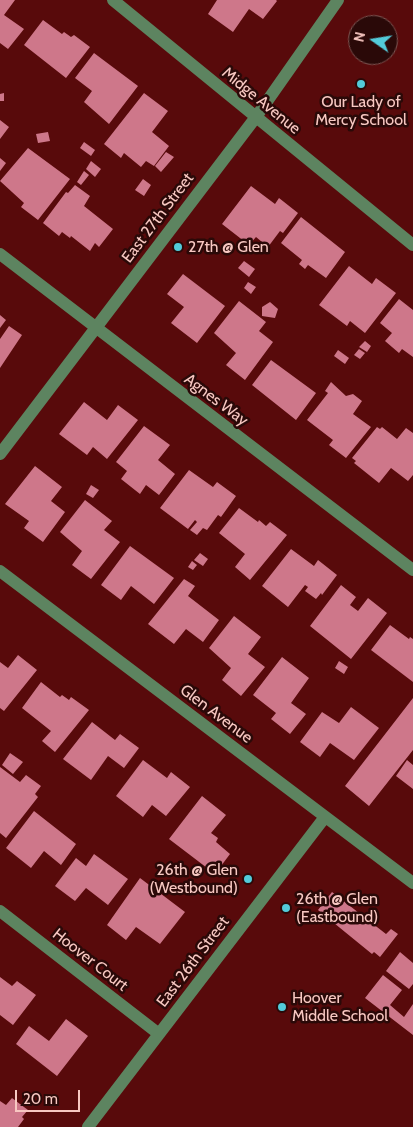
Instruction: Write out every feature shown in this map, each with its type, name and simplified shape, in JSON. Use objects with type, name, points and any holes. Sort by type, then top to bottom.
[{"type":"street","name":"Midge Avenue","points":[[113,0],[413,245]]},
{"type":"street","name":"East 27th Street","points":[[0,454],[256,117],[338,0]]},
{"type":"street","name":"Agnes Way","points":[[0,254],[413,570]]},
{"type":"street","name":"Glen Avenue","points":[[0,571],[413,884]]},
{"type":"street","name":"East 26th Street","points":[[88,1127],[325,817]]},
{"type":"street","name":"Hoover Court","points":[[0,911],[159,1034]]},
{"type":"building","points":[[0,0],[15,0],[4,15],[24,29],[8,49],[0,43]]},
{"type":"building","points":[[217,0],[277,1],[263,19],[249,9],[233,32],[208,14]]},
{"type":"building","points":[[43,20],[62,34],[64,32],[71,37],[74,35],[90,47],[66,78],[24,45]]},
{"type":"building","points":[[94,53],[138,86],[109,124],[84,102],[92,91],[75,78]]},
{"type":"building","points":[[4,93],[4,101],[0,101],[0,94]]},
{"type":"building","points":[[144,93],[168,111],[152,132],[169,146],[154,166],[146,161],[141,167],[124,153],[121,158],[104,144]]},
{"type":"building","points":[[0,120],[9,127],[0,139]]},
{"type":"building","points":[[48,132],[50,141],[38,143],[36,134]]},
{"type":"building","points":[[84,142],[95,150],[91,156],[80,148]]},
{"type":"building","points":[[28,148],[70,179],[38,220],[21,207],[24,203],[0,181]]},
{"type":"building","points":[[166,152],[174,157],[161,172],[155,166]]},
{"type":"building","points":[[0,158],[6,163],[0,171]]},
{"type":"building","points":[[91,161],[101,169],[95,177],[86,169]]},
{"type":"building","points":[[84,171],[89,175],[81,185],[77,182]]},
{"type":"building","points":[[143,179],[151,185],[144,196],[135,190]]},
{"type":"building","points":[[75,185],[90,196],[84,206],[113,229],[99,247],[95,243],[90,251],[71,236],[70,238],[62,232],[59,236],[43,223],[66,192],[68,193]]},
{"type":"building","points":[[251,186],[275,204],[279,198],[298,213],[283,233],[280,231],[268,247],[256,237],[249,245],[222,224]]},
{"type":"building","points":[[301,217],[345,252],[326,278],[308,265],[305,269],[299,264],[302,260],[281,243]]},
{"type":"building","points":[[244,261],[255,269],[249,277],[238,268]]},
{"type":"building","points":[[349,266],[372,284],[376,278],[396,293],[365,333],[350,321],[347,326],[319,305]]},
{"type":"building","points":[[183,274],[225,306],[197,343],[171,323],[184,307],[167,294]]},
{"type":"building","points":[[248,282],[256,287],[251,294],[244,288]]},
{"type":"building","points":[[399,299],[413,310],[413,357],[402,349],[399,353],[385,341],[392,333],[380,323]]},
{"type":"building","points":[[239,301],[266,322],[259,331],[273,342],[245,380],[226,365],[236,353],[214,333]]},
{"type":"building","points":[[270,302],[278,309],[275,318],[262,316],[262,307]]},
{"type":"building","points":[[0,315],[6,320],[0,328]]},
{"type":"building","points":[[9,326],[22,335],[0,368],[0,339]]},
{"type":"building","points":[[365,341],[371,346],[367,352],[359,347]]},
{"type":"building","points":[[359,349],[365,353],[360,359],[354,355]]},
{"type":"building","points":[[338,350],[349,358],[345,364],[334,356]]},
{"type":"building","points":[[271,360],[316,393],[296,420],[252,385]]},
{"type":"building","points":[[331,382],[346,396],[353,394],[362,401],[353,414],[371,427],[346,458],[329,445],[333,440],[307,420],[328,393],[325,391]]},
{"type":"building","points":[[84,402],[107,420],[118,405],[138,420],[107,459],[93,447],[87,455],[59,434]]},
{"type":"building","points":[[144,426],[170,445],[158,460],[175,474],[159,495],[146,485],[140,494],[121,479],[127,471],[116,462]]},
{"type":"building","points":[[377,427],[380,429],[382,427],[397,439],[406,428],[413,433],[413,475],[408,481],[391,468],[379,483],[354,463],[356,461],[352,458]]},
{"type":"building","points":[[35,466],[62,487],[51,501],[65,512],[43,542],[24,528],[29,521],[5,504]]},
{"type":"building","points":[[189,470],[213,487],[217,482],[236,496],[221,517],[218,515],[207,530],[203,528],[197,535],[190,530],[197,522],[195,520],[188,529],[160,508]]},
{"type":"building","points":[[91,485],[99,490],[93,498],[86,494]]},
{"type":"building","points":[[85,500],[112,521],[104,530],[120,542],[91,579],[72,565],[82,551],[60,532]]},
{"type":"building","points":[[239,508],[266,526],[270,522],[287,535],[250,580],[235,567],[245,554],[219,533]]},
{"type":"building","points":[[130,546],[174,578],[154,604],[131,586],[121,600],[101,585]]},
{"type":"building","points":[[291,549],[314,566],[318,560],[337,575],[322,595],[321,593],[316,599],[305,591],[308,587],[305,585],[288,607],[262,586]]},
{"type":"building","points":[[200,553],[208,559],[203,566],[194,560]]},
{"type":"building","points":[[192,561],[197,565],[193,570],[188,567]]},
{"type":"building","points":[[184,579],[195,586],[188,596],[219,620],[203,642],[186,629],[174,644],[148,624]]},
{"type":"building","points":[[341,585],[356,597],[350,605],[358,611],[368,598],[387,613],[351,659],[310,626]]},
{"type":"building","points":[[234,616],[261,637],[248,654],[265,667],[241,696],[222,680],[231,668],[209,648]]},
{"type":"building","points":[[390,625],[409,639],[410,637],[413,639],[413,682],[371,650]]},
{"type":"building","points":[[18,655],[37,670],[4,711],[0,708],[0,662],[8,668]]},
{"type":"building","points":[[282,657],[309,678],[291,703],[306,714],[290,734],[271,719],[276,713],[253,695]]},
{"type":"building","points":[[339,661],[348,667],[344,674],[335,668]]},
{"type":"building","points":[[41,682],[60,697],[62,695],[69,700],[71,697],[89,710],[55,752],[42,741],[51,731],[22,708]]},
{"type":"building","points":[[413,698],[413,750],[369,806],[345,786]]},
{"type":"building","points":[[351,707],[379,728],[354,760],[330,743],[320,757],[300,742],[322,712],[339,723]]},
{"type":"building","points":[[92,722],[115,740],[120,734],[139,748],[124,768],[108,756],[91,780],[63,759]]},
{"type":"building","points":[[10,753],[23,762],[13,774],[2,765]]},
{"type":"building","points":[[143,760],[167,778],[171,772],[190,787],[166,816],[152,805],[143,817],[116,796]]},
{"type":"building","points":[[407,760],[413,765],[413,789],[396,776]]},
{"type":"building","points":[[0,767],[20,782],[26,775],[41,786],[35,794],[38,797],[6,838],[0,833]]},
{"type":"building","points":[[202,796],[226,815],[211,833],[218,838],[216,842],[230,854],[215,874],[169,839]]},
{"type":"building","points":[[34,811],[76,844],[61,865],[44,851],[31,868],[6,848]]},
{"type":"building","points":[[94,854],[128,879],[108,905],[86,888],[75,901],[55,886],[76,858],[86,866]]},
{"type":"building","points":[[140,878],[185,912],[160,944],[136,927],[126,940],[107,925]]},
{"type":"building","points":[[332,892],[386,934],[391,929],[398,934],[380,957],[374,952],[372,954],[318,910]]},
{"type":"building","points":[[400,952],[413,963],[413,984],[409,989],[386,971]]},
{"type":"building","points":[[383,975],[402,990],[390,1005],[404,1017],[413,1004],[413,1035],[365,998]]},
{"type":"building","points":[[0,977],[12,986],[17,981],[36,995],[13,1025],[0,1015]]},
{"type":"building","points":[[66,1019],[88,1036],[57,1076],[16,1044],[29,1026],[49,1041]]},
{"type":"building","points":[[12,1098],[28,1110],[22,1117],[24,1119],[18,1127],[0,1127],[0,1101],[6,1105]]},
{"type":"place","name":"Our Lady of Mercy School","points":[[361,84]]},
{"type":"place","name":"27th @ Glen","points":[[178,247]]},
{"type":"place","name":"26th @ Glen (Westbound)","points":[[248,879]]},
{"type":"place","name":"26th @ Glen (Eastbound)","points":[[286,908]]},
{"type":"place","name":"Hoover Middle School","points":[[282,1007]]}]
